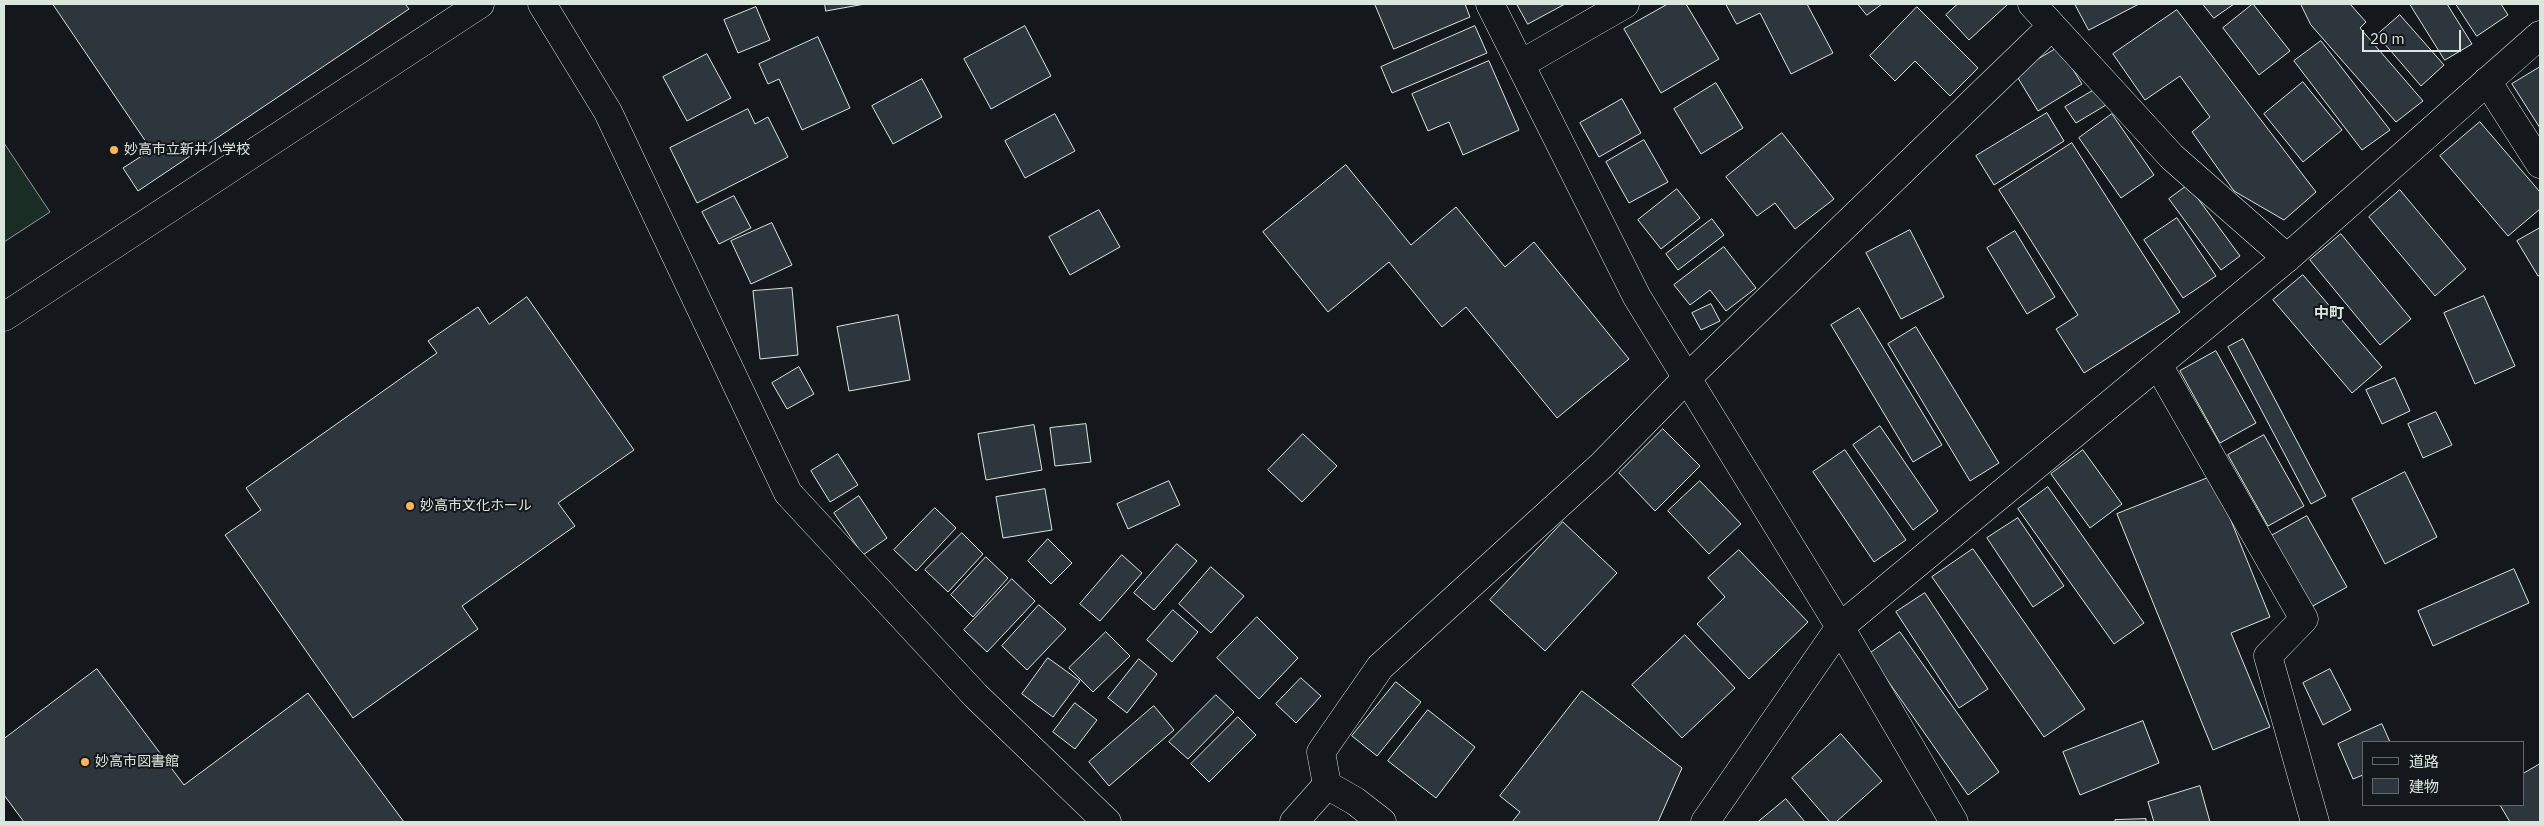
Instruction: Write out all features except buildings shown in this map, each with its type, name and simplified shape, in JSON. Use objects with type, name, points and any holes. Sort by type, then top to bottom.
[{"type":"street","points":[[4,317],[477,4]]},
{"type":"street","points":[[542,4],[608,112],[788,493],[976,696],[1107,822]]},
{"type":"street","points":[[1490,4],[1637,297],[1840,627],[1954,822]]},
{"type":"street","points":[[1520,64],[1625,4]]},
{"type":"street","points":[[2032,4],[2051,27],[2172,157],[2287,258]]},
{"type":"street","points":[[1327,785],[1321,752],[1380,666],[1602,465],[1687,378],[2051,27]]},
{"type":"street","points":[[1705,822],[1840,627],[2287,258],[2540,35]]},
{"type":"street","points":[[2487,81],[2540,164]]},
{"type":"street","points":[[2158,365],[2304,619],[2268,656],[2315,822]]},
{"type":"street","points":[[1294,822],[1327,785]]},
{"type":"street","points":[[1327,785],[1355,800],[1382,822]]},
{"type":"green space","points":[[4,143],[50,212],[4,242]]},
{"type":"place","name":"妙高市立新井小学校","points":[[114,150]]},
{"type":"place","name":"妙高市文化ホール","points":[[410,506]]},
{"type":"place","name":"妙高市図書館","points":[[85,762]]},
{"type":"district","name":"中町","points":[[2329,314]]}]
